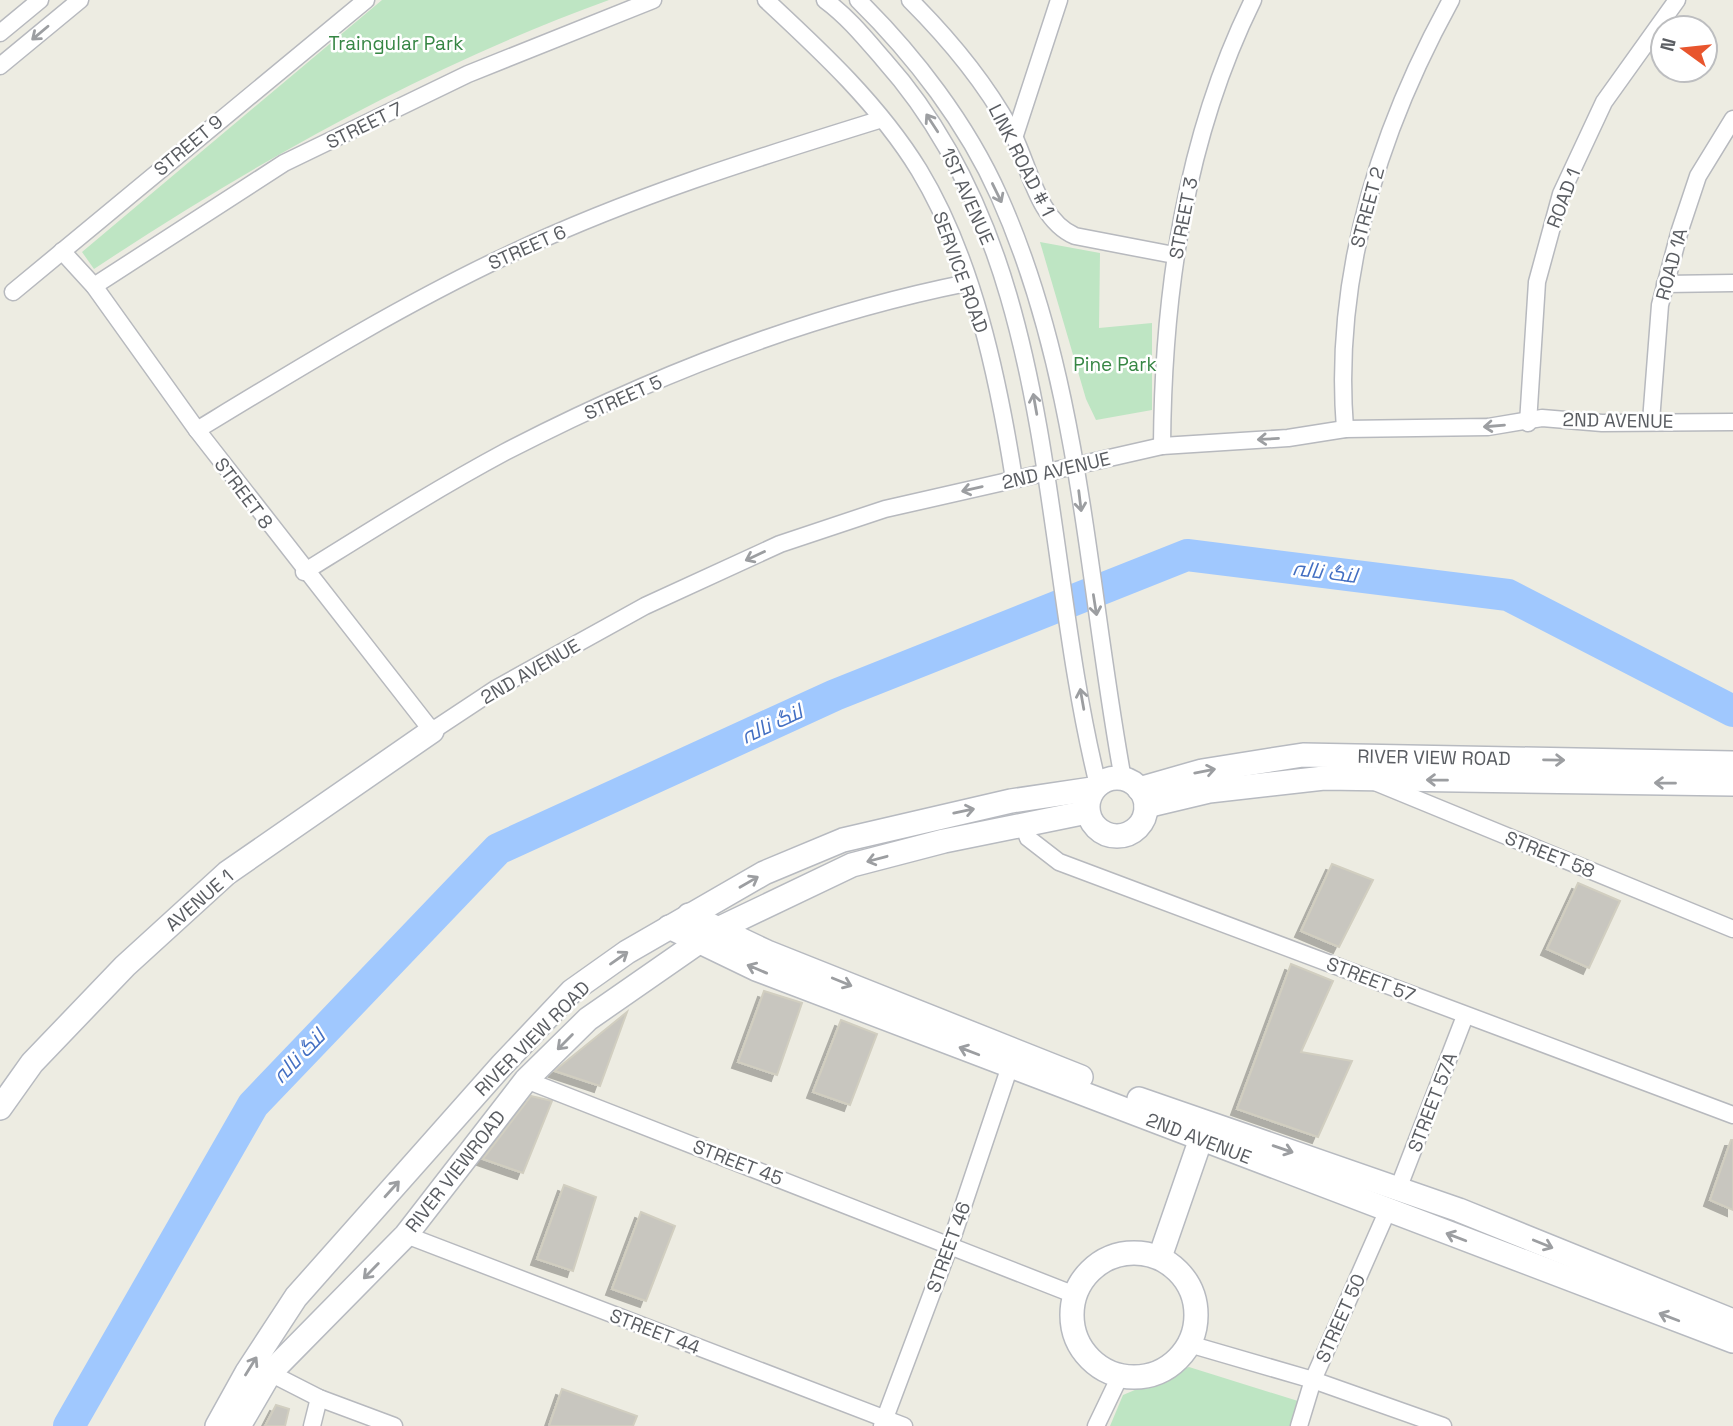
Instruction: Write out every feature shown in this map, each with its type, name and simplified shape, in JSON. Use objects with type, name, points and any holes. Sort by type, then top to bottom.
[{"type":"street","points":[[0,33],[40,0]]},
{"type":"street","points":[[0,66],[80,0]]},
{"type":"street","name":"STREET 9","points":[[13,292],[366,0]]},
{"type":"street","name":"STREET 7","points":[[94,286],[284,163],[468,74],[653,0]]},
{"type":"street","name":"SERVICE ROAD","points":[[766,0],[818,48],[882,119],[919,170],[949,228],[985,338],[1014,479]]},
{"type":"street","name":"1ST AVENUE","points":[[825,0],[844,15],[908,87],[949,150],[985,223],[1031,387],[1095,780]]},
{"type":"street","name":"1ST AVENUE","points":[[858,0],[884,25],[932,83],[999,194],[1037,301],[1076,465],[1085,538],[1132,784]]},
{"type":"street","name":"LINK ROAD # 1","points":[[910,0],[973,72],[1014,138],[1049,217],[1062,230],[1075,236],[1174,255]]},
{"type":"street","points":[[1014,138],[1059,0]]},
{"type":"street","name":"STREET 3","points":[[1162,446],[1164,368],[1174,255],[1189,182],[1211,104],[1253,0]]},
{"type":"street","name":"STREET 2","points":[[1345,429],[1342,396],[1353,257],[1376,166],[1424,49],[1451,0]]},
{"type":"street","name":"ROAD 1","points":[[1528,423],[1537,282],[1561,194],[1604,102],[1678,0]]},
{"type":"street","name":"STREET 6","points":[[197,430],[432,293],[510,253],[600,214],[721,168],[882,119]]},
{"type":"street","name":"ROAD 1A","points":[[1651,421],[1656,341],[1665,284],[1698,176],[1733,119]]},
{"type":"street","name":"STREET 8","points":[[62,251],[94,286],[197,430],[304,572],[432,731]]},
{"type":"street","name":"STREET 5","points":[[304,572],[505,453],[652,383],[723,355],[896,298],[967,283]]},
{"type":"street","points":[[1665,284],[1733,283]]},
{"type":"street","name":"2ND AVENUE","points":[[432,731],[497,688],[645,606],[780,544],[885,509],[1162,446],[1288,438],[1345,429],[1488,427],[1528,423],[1542,418],[1602,423],[1733,422]]},
{"type":"street","name":"AVENUE 1","points":[[0,1108],[32,1063],[125,966],[228,873],[432,731]]},
{"type":"street","name":"RIVER VIEW ROAD","points":[[1132,784],[1303,755],[1733,763]]},
{"type":"street","points":[[1112,776],[1132,784],[1142,824],[1123,837],[1100,832],[1087,812],[1095,780],[1112,776]]},
{"type":"street","name":"RIVER VIEW ROAD","points":[[1132,784],[1209,791],[1324,778],[1733,784]]},
{"type":"street","name":"STREET 58","points":[[1366,779],[1733,929]]},
{"type":"street","name":"RIVER VIEW ROAD","points":[[217,1426],[247,1372],[296,1297],[502,1065],[572,992],[689,915],[764,873],[843,840],[1095,780]]},
{"type":"street","points":[[707,936],[852,865],[1023,824],[1087,812]]},
{"type":"street","name":"STREET 57","points":[[1023,824],[1028,838],[1059,862],[1733,1115]]},
{"type":"street","name":"2ND AVENUE","points":[[689,915],[707,936],[756,969],[1010,1066],[1458,1210],[1733,1321]]},
{"type":"street","name":"2ND AVENUE","points":[[669,927],[707,936],[1110,1089],[1387,1212],[1733,1341]]},
{"type":"street","name":"RIVER VIEWROAD","points":[[239,1426],[270,1373],[406,1234],[526,1080],[588,1020],[707,936]]},
{"type":"street","name":"STREET 57A","points":[[1398,1189],[1465,1016]]},
{"type":"street","name":"STREET 46","points":[[883,1423],[950,1245],[1010,1066]]},
{"type":"street","name":"STREET 45","points":[[526,1080],[1075,1295]]},
{"type":"street","points":[[1160,1257],[1203,1130]]},
{"type":"street","points":[[1387,1212],[1398,1189]]},
{"type":"street","name":"STREET 50","points":[[1299,1426],[1313,1380],[1387,1212]]},
{"type":"street","name":"STREET 44","points":[[406,1234],[883,1423],[904,1426]]},
{"type":"street","points":[[1129,1252],[1160,1257],[1177,1268],[1189,1284],[1196,1314],[1189,1344],[1177,1361],[1160,1372],[1140,1377],[1120,1376],[1100,1368],[1085,1354],[1075,1336],[1071,1315],[1075,1295],[1084,1276],[1100,1262],[1129,1252]]},
{"type":"street","points":[[1189,1344],[1313,1380],[1443,1426]]},
{"type":"street","points":[[270,1373],[318,1398],[394,1426]]},
{"type":"street","points":[[1096,1426],[1120,1376]]},
{"type":"street","points":[[312,1426],[318,1398]]},
{"type":"green space","name":"Traingular Park","points":[[382,0],[609,0],[474,55],[344,119],[217,191],[94,269],[82,252]]},
{"type":"green space","name":"Pine Park","points":[[1040,242],[1100,253],[1099,328],[1152,323],[1152,410],[1096,420],[1086,399]]},
{"type":"green space","points":[[1189,1367],[1298,1401],[1290,1426],[1110,1426],[1123,1395]]},
{"type":"building","points":[[1332,864],[1373,880],[1339,947],[1301,931]]},
{"type":"building","points":[[1578,883],[1620,901],[1589,968],[1547,949]]},
{"type":"building","points":[[1291,964],[1333,981],[1301,1052],[1352,1061],[1318,1137],[1237,1109]]},
{"type":"building","points":[[764,991],[802,1003],[777,1075],[738,1062]]},
{"type":"building","points":[[627,1012],[600,1086],[555,1071],[558,1068]]},
{"type":"building","points":[[841,1020],[877,1034],[850,1105],[813,1092]]},
{"type":"building","points":[[531,1096],[552,1101],[523,1173],[483,1159]]},
{"type":"building","points":[[1733,1140],[1733,1210],[1710,1200]]},
{"type":"building","points":[[564,1185],[596,1197],[573,1271],[537,1259]]},
{"type":"building","points":[[641,1212],[675,1226],[646,1301],[612,1289]]},
{"type":"building","points":[[562,1389],[637,1416],[633,1426],[549,1426]]},
{"type":"building","points":[[276,1405],[289,1409],[285,1426],[265,1426]]},
{"type":"waterway","name":"لنگ نالہ","points":[[69,1426],[253,1105],[498,849],[835,695],[1187,555],[1508,595],[1733,711]]}]
